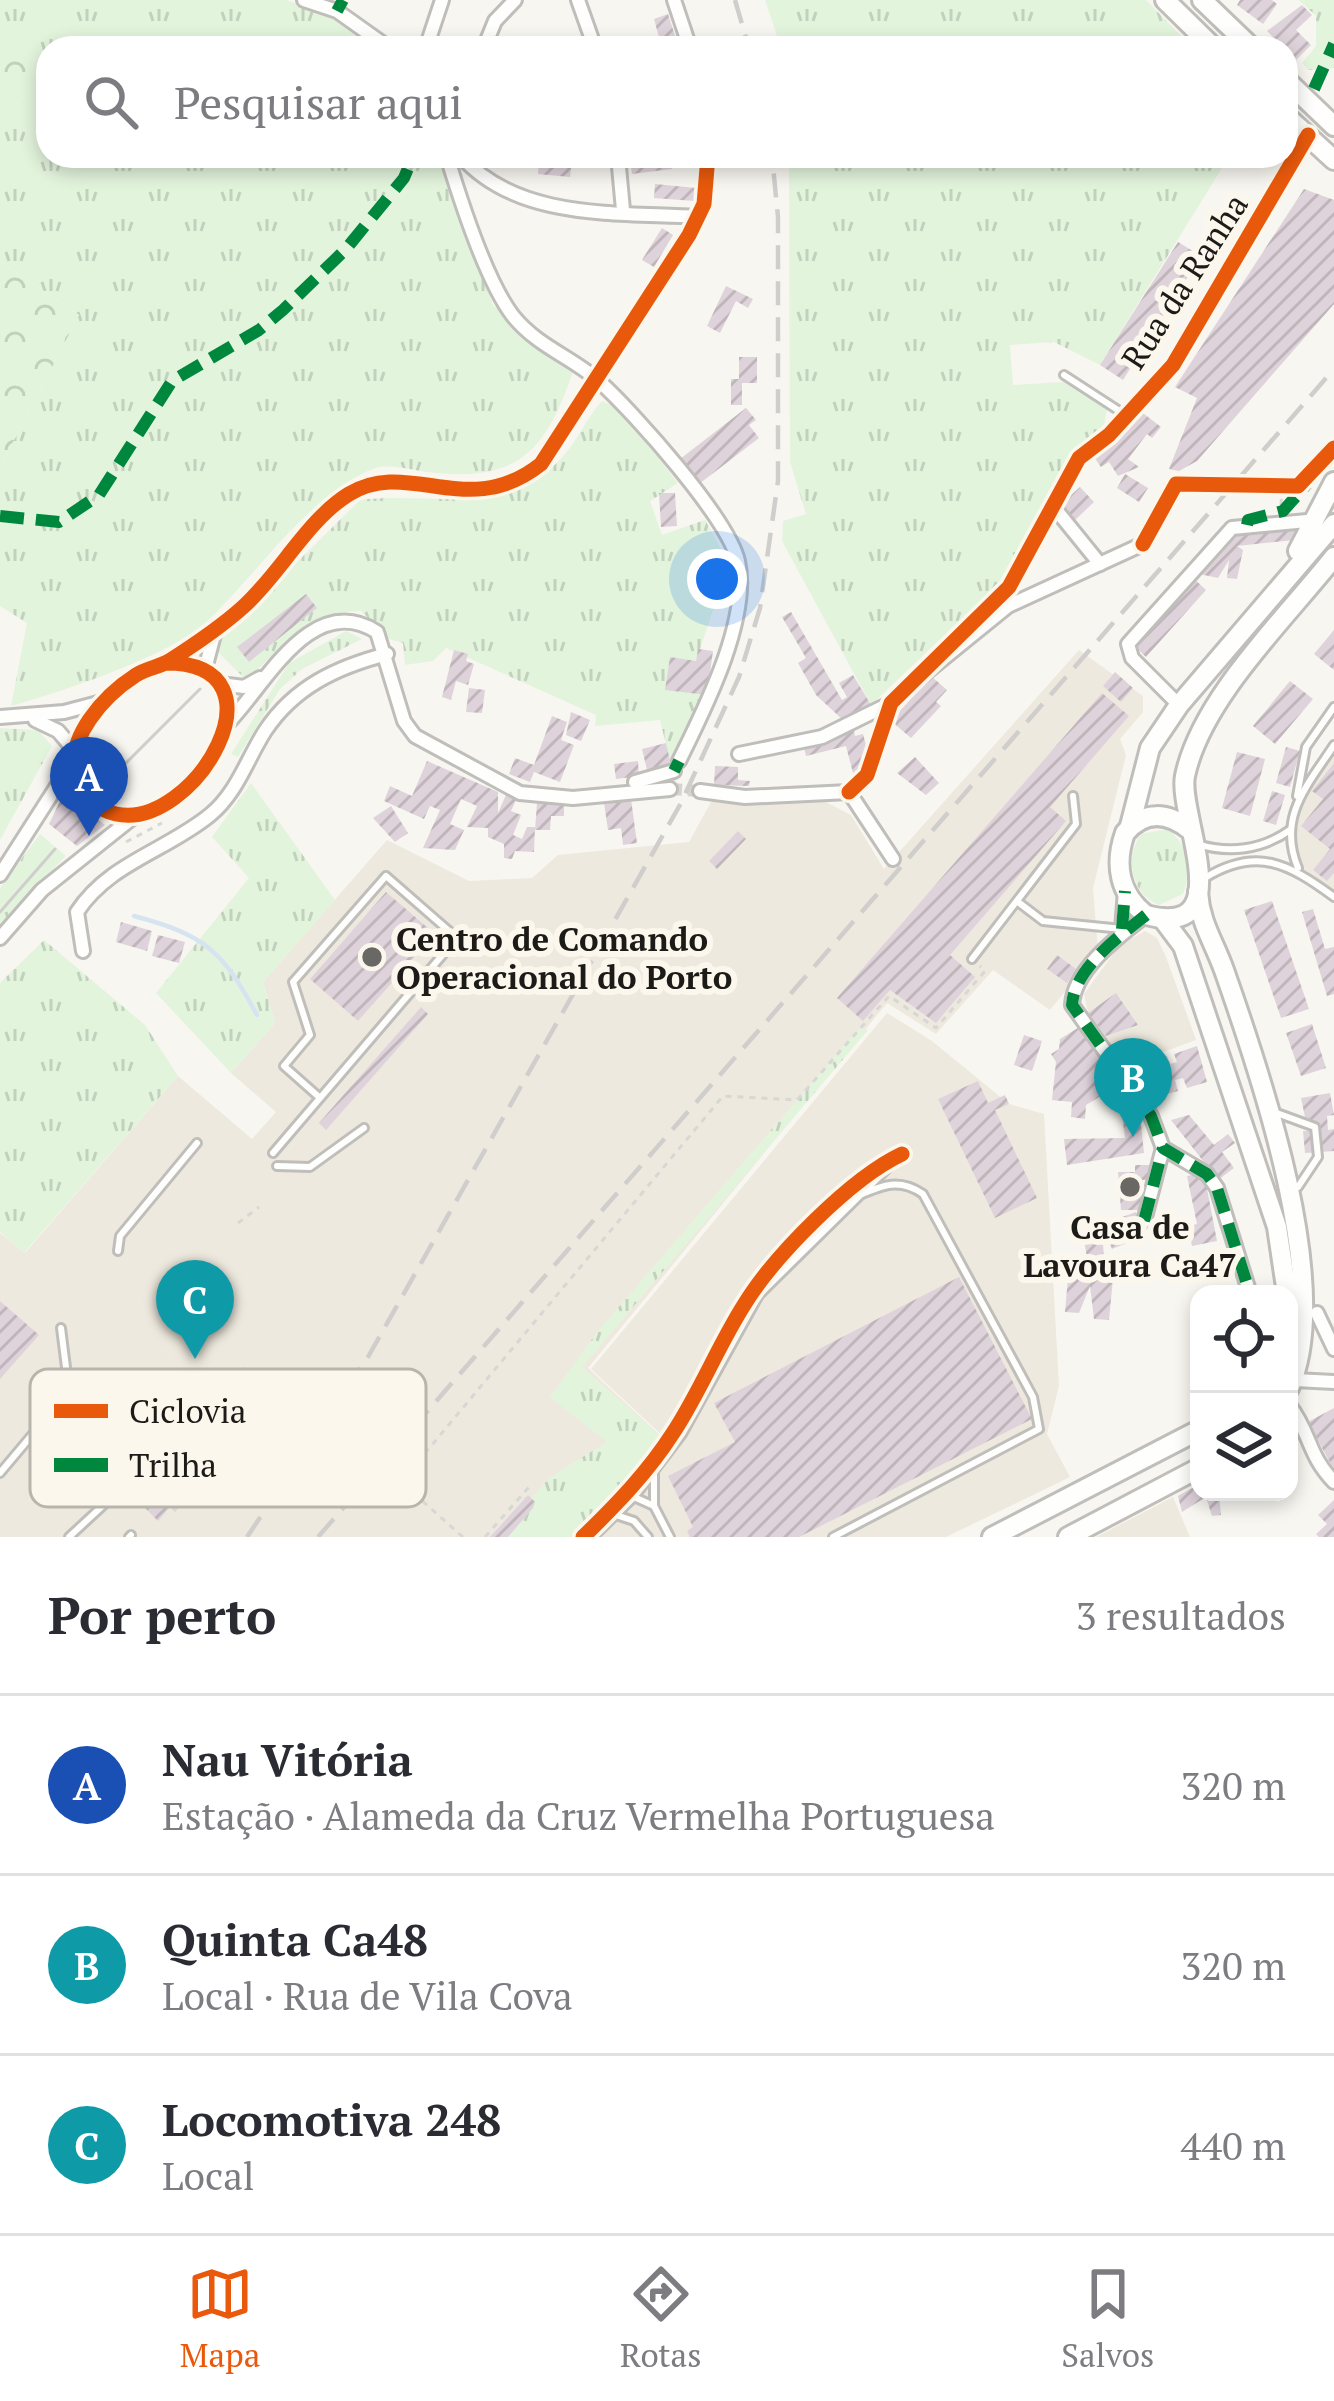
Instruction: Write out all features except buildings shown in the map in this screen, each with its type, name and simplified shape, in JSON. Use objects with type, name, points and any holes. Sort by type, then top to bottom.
[{"type":"main road","points":[[1165,0],[1202,36]]},
{"type":"main road","points":[[1202,0],[1240,36]]},
{"type":"main road","points":[[1298,92],[1334,127]]},
{"type":"main road","points":[[1298,126],[1334,160]]},
{"type":"main road","points":[[1267,602],[1334,482]]},
{"type":"main road","points":[[1286,1285],[1277,1227],[1183,946],[1124,890],[1119,855],[1150,748],[1179,705],[1334,524]]},
{"type":"main road","points":[[1298,1367],[1317,1313],[1318,1268],[1273,1112],[1219,955],[1199,916],[1193,837],[1181,794],[1200,730],[1334,557]]},
{"type":"main road","points":[[1309,592],[1334,569]]},
{"type":"main road","points":[[1130,826],[1144,817],[1162,815],[1193,837]]},
{"type":"main road","points":[[1154,916],[1179,915],[1200,886]]},
{"type":"main road","points":[[992,1537],[1190,1435]]},
{"type":"main road","points":[[1069,1537],[1190,1473]]},
{"type":"street","points":[[304,0],[337,11],[372,36]]},
{"type":"street","points":[[430,36],[442,0]]},
{"type":"street","points":[[489,36],[514,0]]},
{"type":"street","points":[[674,0],[686,36]]},
{"type":"street","points":[[585,3],[592,36]]},
{"type":"street","name":"Rua da Ranha","points":[[1298,151],[1308,134]]},
{"type":"street","points":[[0,938],[42,890],[136,814],[198,777],[227,724],[286,649],[338,621],[360,621],[377,632],[404,721],[416,736],[520,793],[561,798],[677,766],[725,651],[739,593],[738,561],[647,426],[596,378],[544,348],[511,314],[453,168]]},
{"type":"street","points":[[477,168],[513,196],[537,203],[698,217]]},
{"type":"street","points":[[619,168],[623,210]]},
{"type":"street","points":[[0,875],[104,702],[138,674],[166,663],[217,628],[349,494],[383,482],[482,490],[524,477],[556,447],[698,217],[706,168]]},
{"type":"street","name":"Rua da Ranha","points":[[848,792],[867,775],[891,703],[1009,587],[1079,458],[1127,416],[1173,365],[1288,168]]},
{"type":"street","points":[[1053,506],[1100,564]]},
{"type":"street","points":[[1179,705],[1132,658],[1129,644],[1232,528],[1290,519],[1306,521],[1312,528]]},
{"type":"street","name":"Rua da Ranha","points":[[906,685],[932,672],[1009,606],[1143,544]]},
{"type":"street","points":[[206,669],[206,651],[217,628]]},
{"type":"street","points":[[83,951],[77,912],[90,891],[209,815],[232,790],[290,700],[324,676],[386,654]]},
{"type":"street","points":[[166,663],[206,669],[220,684],[227,724]]},
{"type":"street","points":[[220,684],[244,687],[261,677]]},
{"type":"street","points":[[0,717],[28,718],[104,702]]},
{"type":"street","points":[[739,754],[822,737],[891,703]]},
{"type":"street","points":[[28,718],[59,732],[74,755],[82,791],[97,806],[136,814]]},
{"type":"street","points":[[593,792],[670,789]]},
{"type":"street","points":[[700,791],[745,797],[848,792],[893,859]]},
{"type":"street","points":[[1122,928],[1124,890]]},
{"type":"street","points":[[1144,1220],[1163,1148],[1150,1116],[1072,1005],[1075,988],[1122,928],[1154,916]]},
{"type":"street","points":[[1163,1148],[1196,1166],[1217,1188],[1247,1285]]},
{"type":"street","points":[[1317,1313],[1334,1349]]},
{"type":"street","points":[[1298,1384],[1334,1382]]},
{"type":"street","points":[[1298,1417],[1312,1459],[1334,1482]]},
{"type":"lane","points":[[1064,376],[1127,416]]},
{"type":"lane","points":[[1299,872],[1290,830],[1306,747],[1334,707]]},
{"type":"lane","points":[[1295,802],[1334,746]]},
{"type":"lane","points":[[972,959],[1076,824],[1072,796]]},
{"type":"lane","points":[[1193,837],[1229,851],[1269,842],[1290,830]]},
{"type":"lane","points":[[1200,886],[1223,867],[1262,858],[1299,872],[1334,897]]},
{"type":"lane","points":[[273,1153],[457,938],[386,876],[293,982],[310,1035],[284,1066],[320,1097]]},
{"type":"lane","points":[[1018,902],[1043,920],[1122,928]]},
{"type":"lane","points":[[1273,1112],[1316,1127],[1318,1157],[1298,1187]]},
{"type":"lane","points":[[277,1166],[310,1167],[364,1128]]},
{"type":"lane","points":[[118,1251],[119,1235],[197,1143]]},
{"type":"lane","points":[[593,1537],[634,1496],[682,1434],[759,1294],[902,1154]]},
{"type":"lane","points":[[832,1537],[1039,1429],[1033,1397],[923,1194],[908,1184],[886,1183],[855,1197]]},
{"type":"lane","points":[[62,1328],[67,1369]]},
{"type":"lane","points":[[0,1473],[30,1437]]},
{"type":"lane","points":[[655,1470],[654,1506],[670,1537]]},
{"type":"lane","points":[[634,1496],[654,1506]]},
{"type":"lane","points":[[69,1537],[101,1507]]},
{"type":"lane","points":[[616,1515],[634,1521],[648,1537]]},
{"type":"path","points":[[1281,505],[1282,488]]},
{"type":"path","points":[[121,844],[162,823]]},
{"type":"path","points":[[426,1452],[723,1096],[797,1100],[889,996],[936,1028],[985,970],[972,959]]},
{"type":"path","points":[[238,1223],[259,1207]]},
{"type":"path","points":[[485,1537],[529,1487]]},
{"type":"path","points":[[426,1505],[464,1537]]},
{"type":"shaded area","points":[[1079,650],[1143,696],[1143,712],[1120,739],[1126,755],[1093,888],[1098,951],[1050,1010],[993,970],[936,1034],[887,1003],[588,1368],[663,1438],[573,1534],[666,1439],[591,1369],[887,1013],[932,1041],[1009,1104],[1044,1114],[1059,1386],[1047,1434],[1070,1477],[946,1537],[0,1537],[0,1233],[25,1253],[178,1076],[252,1139],[276,1112],[231,1073],[275,1023],[263,982],[387,840],[469,881],[532,878],[558,855],[689,842],[711,802],[822,800],[851,815],[884,869]]},
{"type":"shaded area","points":[[1334,753],[1334,893],[1302,871],[1294,829],[1307,790]]},
{"type":"shaded area","points":[[1145,931],[1157,938],[1166,957],[1196,1040],[1125,1066],[1088,1013],[1084,994],[1119,946]]},
{"type":"shaded area","points":[[1173,1497],[1190,1537],[1096,1537]]},
{"type":"green space","points":[[0,0],[286,0],[323,12],[357,36],[36,36],[36,60],[0,46]]},
{"type":"green space","points":[[765,0],[1146,0],[1181,36],[777,36]]},
{"type":"green space","points":[[1299,0],[1334,0],[1334,68],[1308,70],[1302,63],[1316,46],[1316,16]]},
{"type":"green space","points":[[0,46],[36,60],[36,88],[0,114]]},
{"type":"green space","points":[[36,88],[36,168],[444,168],[493,305],[573,371],[552,422],[524,456],[506,466],[458,474],[379,467],[350,481],[284,537],[188,636],[112,672],[11,706],[27,623],[0,606],[0,467],[79,315],[0,261],[0,114]]},
{"type":"green space","points":[[789,168],[1222,168],[1100,365],[1054,342],[1010,345],[1013,385],[1063,382],[1107,409],[1104,425],[1052,488],[1010,573],[871,705],[782,541],[783,521],[806,514],[790,462]]},
{"type":"green space","points":[[0,261],[79,315],[0,467]]},
{"type":"green space","points":[[602,401],[620,409],[678,483],[650,501],[662,535],[705,520],[729,563],[696,661],[670,658],[666,689],[707,695],[672,769],[660,720],[595,726],[596,715],[446,648],[433,661],[405,665],[403,643],[389,639],[361,611],[311,624],[246,680],[212,646],[360,500],[468,499],[519,489],[564,455]]},
{"type":"green space","points":[[346,631],[362,639],[302,669],[280,689],[238,757],[231,754],[289,663]]},
{"type":"green space","points":[[0,728],[38,730],[52,746],[0,840]]},
{"type":"green space","points":[[251,783],[335,900],[263,982],[275,1023],[231,1073],[156,993],[249,878],[212,837]]},
{"type":"green space","points":[[1167,829],[1185,850],[1188,875],[1183,894],[1159,905],[1137,884],[1133,854],[1141,834]]},
{"type":"green space","points":[[40,834],[66,856],[0,924],[0,888]]},
{"type":"green space","points":[[44,940],[145,1025],[178,1076],[24,1253],[0,1232],[0,983]]},
{"type":"green space","points":[[859,1028],[868,1030],[582,1367],[665,1440],[623,1493],[577,1537],[498,1537],[550,1477],[607,1442],[550,1397],[598,1331]]},
{"type":"waterway","points":[[134,916],[178,930],[209,948],[233,975],[257,1015]]},
{"type":"tunnel","points":[[670,789],[700,791]]},
{"type":"tram line","points":[[97,792],[200,689]]},
{"type":"tram line","points":[[0,912],[55,849]]},
{"type":"railway","points":[[735,0],[746,36]]},
{"type":"railway","points":[[360,1369],[681,803],[739,677],[760,608],[778,481],[778,217],[773,168]]},
{"type":"railway","points":[[426,1413],[1334,369]]},
{"type":"railway","points":[[247,1537],[267,1507]]},
{"type":"railway","points":[[318,1537],[344,1507]]},
{"type":"marked path","points":[[337,11],[343,0]]},
{"type":"marked path","points":[[1314,89],[1334,44]]},
{"type":"marked path","points":[[0,516],[59,522],[99,495],[172,381],[259,330],[283,310],[346,249],[408,168]]},
{"type":"marked path","points":[[1247,525],[1248,520],[1283,511],[1307,484]]},
{"type":"marked path","points":[[674,771],[679,761]]},
{"type":"marked path","points":[[1122,929],[1125,891]]},
{"type":"marked path","points":[[1146,915],[1090,966],[1072,1005],[1151,1116],[1163,1148],[1207,1174],[1217,1188],[1247,1285]]},
{"type":"marked path","points":[[1144,1221],[1163,1148]]},
{"type":"cycle path","points":[[1298,152],[1308,135]]},
{"type":"cycle path","points":[[166,663],[204,670],[223,689],[227,715],[218,745],[200,774],[175,798],[146,812],[109,812],[83,791],[74,764],[81,734],[100,706],[124,684],[169,661],[243,607],[334,505],[371,484],[489,488],[541,464],[689,235],[704,204],[707,168]]},
{"type":"cycle path","points":[[849,792],[867,775],[891,703],[1009,587],[1079,458],[1109,435],[1173,365],[1289,168]]},
{"type":"cycle path","points":[[1143,544],[1176,484],[1298,486],[1334,448]]},
{"type":"cycle path","points":[[583,1537],[663,1447],[744,1305],[774,1264],[838,1199],[902,1154]]},
{"type":"place","name":"Nau Vitória","points":[[89,836]]},
{"type":"place","name":"Centro de Comando Operacional do Porto","points":[[372,957]]},
{"type":"place","name":"Quinta Ca48","points":[[1133,1137]]},
{"type":"place","name":"Casa de Lavoura Ca47","points":[[1130,1187]]},
{"type":"place","name":"Locomotiva 248","points":[[195,1359]]}]
